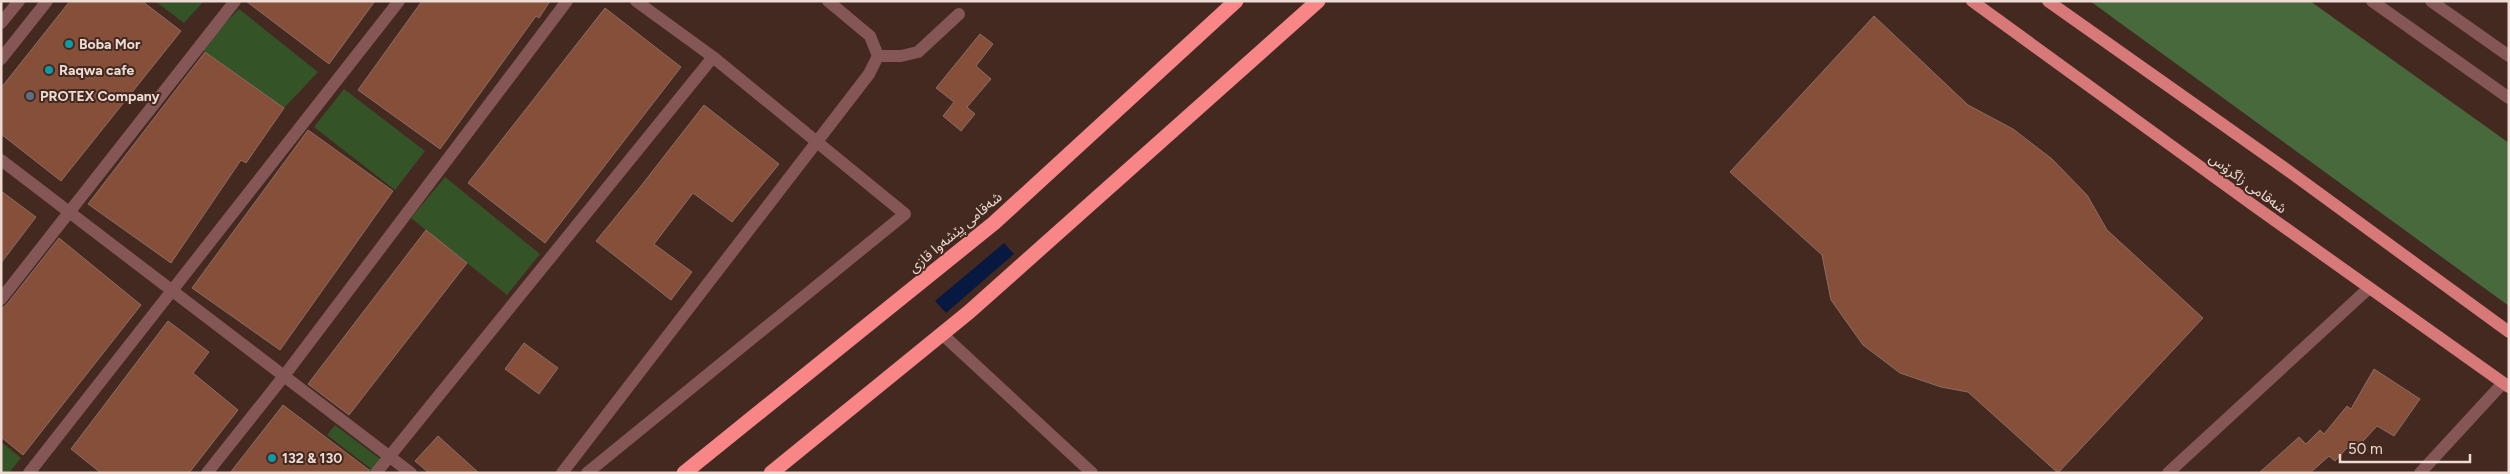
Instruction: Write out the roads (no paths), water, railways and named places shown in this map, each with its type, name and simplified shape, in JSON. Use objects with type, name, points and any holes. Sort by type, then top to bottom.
[{"type":"highway","name":"شەقامی پێشەوا قازی","points":[[684,473],[994,223],[1236,1]]},
{"type":"highway","points":[[771,473],[942,334],[1318,1]]},
{"type":"main road","name":"شەقامی زاگرۆس","points":[[1972,1],[2506,385]]},
{"type":"main road","points":[[2048,1],[2283,167],[2509,332]]},
{"type":"street","points":[[1,23],[19,1]]},
{"type":"street","points":[[1,59],[47,1]]},
{"type":"street","points":[[1,299],[235,1]]},
{"type":"street","points":[[29,473],[399,1]]},
{"type":"street","points":[[207,473],[284,376],[567,1]]},
{"type":"street","points":[[587,473],[905,214],[713,57],[636,1]]},
{"type":"street","points":[[562,473],[869,74],[878,56],[870,36],[828,1]]},
{"type":"street","points":[[2372,1],[2509,98]]},
{"type":"street","points":[[2431,1],[2509,56]]},
{"type":"street","points":[[878,56],[901,56],[918,52],[959,14]]},
{"type":"street","points":[[376,473],[713,57]]},
{"type":"street","points":[[1,160],[411,473]]},
{"type":"street","points":[[2168,473],[2369,288]]},
{"type":"street","points":[[942,334],[1092,473]]},
{"type":"street","points":[[2420,473],[2506,385]]},
{"type":"water","points":[[1004,243],[1014,254],[946,313],[935,301]]},
{"type":"place","name":"Boba Mor","points":[[69,44]]},
{"type":"place","name":"Raqwa cafe","points":[[49,70]]},
{"type":"place","name":"PROTEX Company","points":[[30,96]]},
{"type":"place","name":"132 & 130","points":[[272,458]]}]
